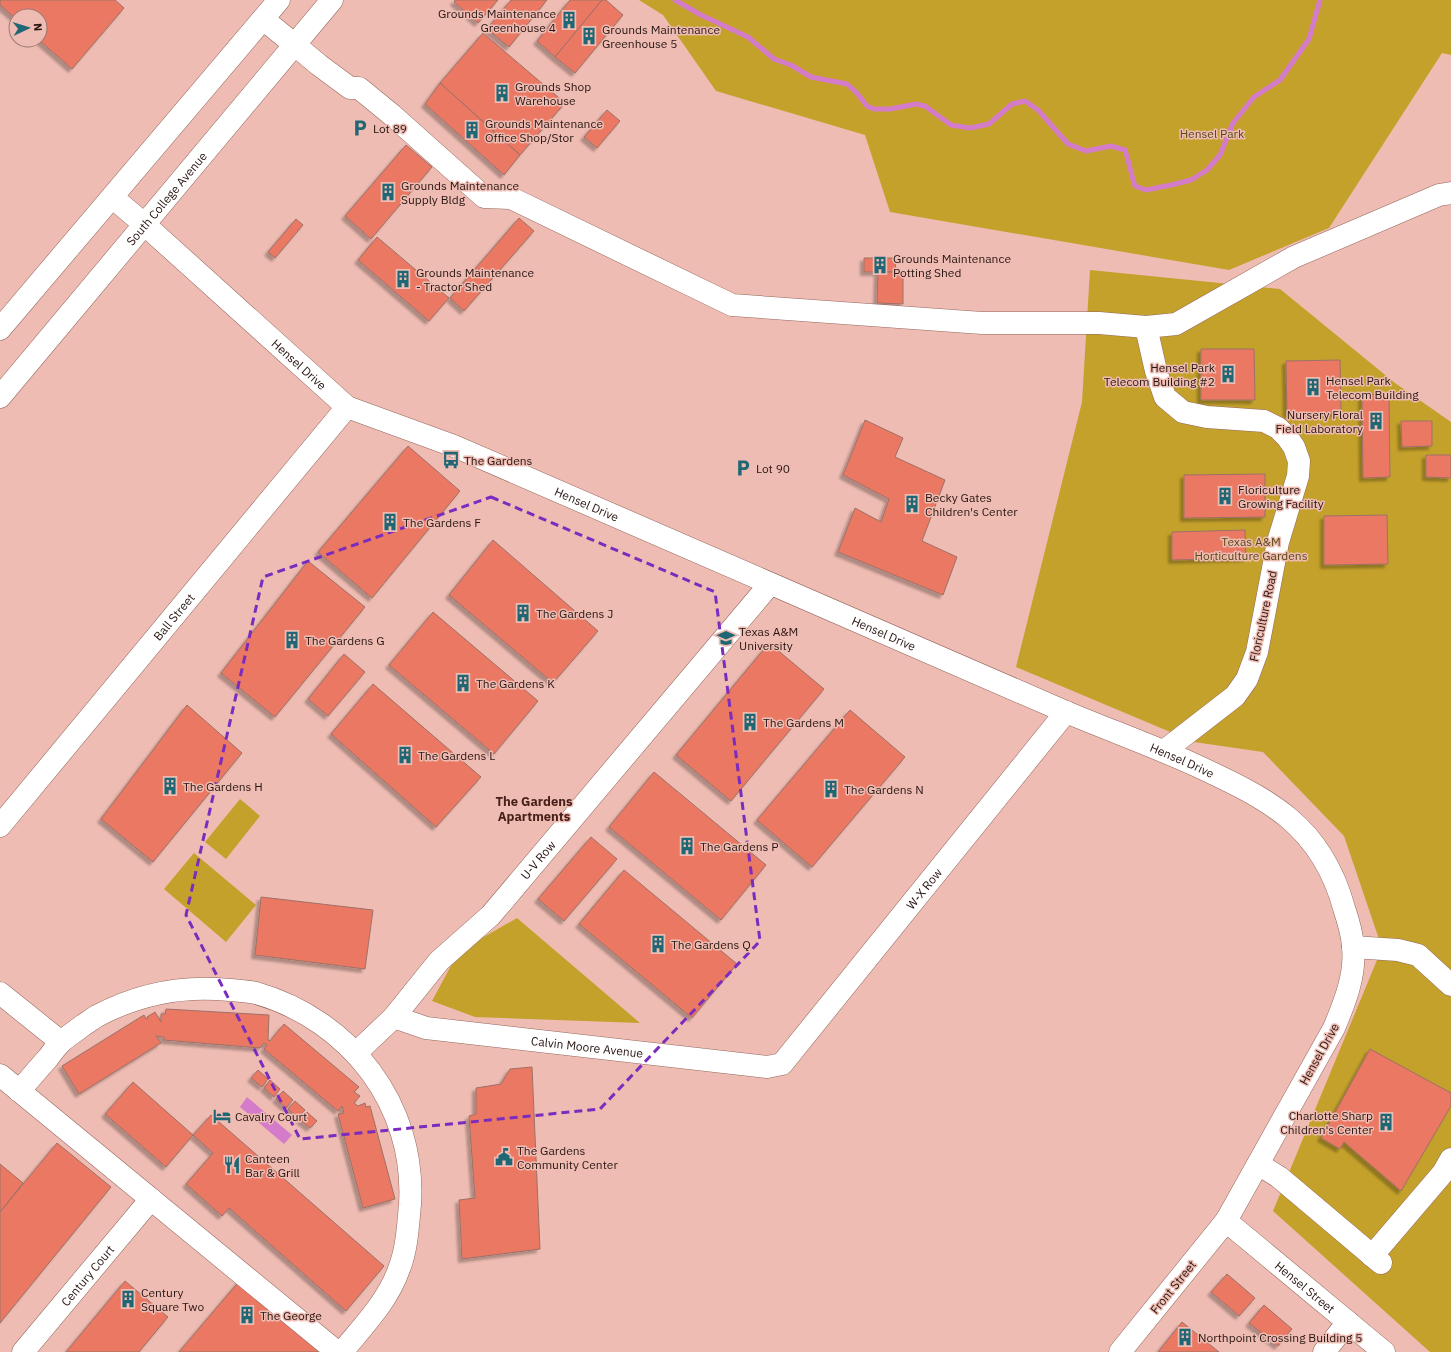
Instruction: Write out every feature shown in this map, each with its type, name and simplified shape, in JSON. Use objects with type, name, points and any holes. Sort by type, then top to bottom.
[{"type":"street","points":[[0,329],[279,0]]},
{"type":"street","name":"South College Avenue","points":[[0,397],[332,0]]},
{"type":"street","points":[[263,19],[319,65],[350,88],[359,88],[392,115],[484,197],[511,198],[732,305],[982,323],[1099,323],[1146,327],[1176,324],[1294,257],[1439,195],[1451,193]]},
{"type":"street","name":"Hensel Drive","points":[[112,197],[347,407],[454,446],[1066,712],[1164,751],[1234,783],[1283,812],[1302,830],[1321,853],[1332,871],[1341,896],[1353,946],[1351,979],[1334,1028],[1226,1221]]},
{"type":"street","name":"Floriculture Road","points":[[1146,327],[1156,371],[1166,397],[1183,412],[1207,417],[1264,421],[1278,428],[1287,437],[1294,447],[1299,461],[1298,476],[1278,542],[1257,652],[1247,679],[1235,696],[1164,751]]},
{"type":"street","name":"Ball Street","points":[[0,826],[347,407]]},
{"type":"street","name":"U-V Row","points":[[356,1053],[394,1017],[439,961],[491,915],[770,584]]},
{"type":"street","name":"W-X Row","points":[[782,1064],[1066,712]]},
{"type":"street","points":[[1353,946],[1398,950],[1418,955],[1451,985]]},
{"type":"street","points":[[19,1091],[61,1042],[96,1016],[134,999],[167,991],[208,988],[254,993],[295,1008],[326,1027],[356,1053],[381,1086],[399,1124],[408,1158],[410,1191],[408,1230],[400,1268],[389,1291],[373,1314],[342,1352]]},
{"type":"street","points":[[0,993],[61,1042]]},
{"type":"street","name":"Calvin Moore Avenue","points":[[394,1017],[426,1028],[767,1067],[782,1064]]},
{"type":"street","points":[[0,1075],[337,1352]]},
{"type":"street","points":[[1258,1164],[1279,1177],[1376,1260],[1444,1173],[1451,1159]]},
{"type":"street","name":"Century Court","points":[[23,1352],[151,1199]]},
{"type":"street","name":"Hensel Street","points":[[1226,1221],[1384,1352]]},
{"type":"street","name":"Front Street","points":[[1120,1352],[1226,1221]]},
{"type":"street","points":[[1324,1352],[1348,1322]]},
{"type":"highlighted area","points":[[491,497],[715,592],[760,941],[600,1109],[300,1139],[186,915],[263,577]]},
{"type":"green space","name":"Hensel Park","points":[[639,0],[1451,0],[1451,55],[1442,53],[1329,228],[1229,270],[890,212],[865,135],[716,91],[663,15]]},
{"type":"green space","name":"Texas A&M Horticulture Gardens","points":[[1090,270],[1280,289],[1395,383],[1451,422],[1451,1352],[1430,1352],[1273,1211],[1382,948],[1344,836],[1263,752],[1194,742],[1016,667],[1082,402]]},
{"type":"green space","points":[[240,799],[260,816],[226,859],[205,842]]},
{"type":"green space","points":[[194,853],[256,905],[226,942],[164,889]]},
{"type":"green space","points":[[517,918],[640,1023],[475,1017],[432,1001],[454,960],[482,938]]},
{"type":"shaded area","points":[[247,1097],[292,1135],[284,1144],[240,1107]]},
{"type":"building","points":[[0,0],[115,0],[124,8],[72,69],[48,48],[48,8],[8,8],[8,12],[0,5]]},
{"type":"building","points":[[455,0],[498,0],[478,23],[454,2]]},
{"type":"building","points":[[511,0],[547,0],[509,47],[487,29]]},
{"type":"building","name":"Grounds Maintenance Greenhouse 4","points":[[570,0],[602,0],[555,57],[537,41]]},
{"type":"building","name":"Grounds Maintenance Greenhouse 5","points":[[602,0],[606,0],[623,15],[575,73],[555,57]]},
{"type":"building","name":"Grounds Shop Warehouse","points":[[483,33],[565,103],[520,155],[440,83]]},
{"type":"building","name":"Grounds Maintenance Office Shop/Stor","points":[[440,83],[520,155],[504,175],[425,104]]},
{"type":"building","points":[[607,110],[620,121],[597,148],[584,137]]},
{"type":"building","name":"Grounds Maintenance Supply Bldg","points":[[406,145],[432,167],[371,239],[345,216]]},
{"type":"building","points":[[519,218],[534,231],[464,311],[450,298]]},
{"type":"building","points":[[296,219],[303,225],[275,258],[268,252]]},
{"type":"building","name":"Grounds Maintenance - Tractor Shed","points":[[377,237],[449,298],[429,321],[358,260]]},
{"type":"building","name":"Grounds Maintenance Potting Shed","points":[[864,258],[895,258],[896,272],[864,272]]},
{"type":"building","points":[[878,272],[903,272],[903,304],[877,303]]},
{"type":"building","name":"Hensel Park Telecom Building #2","points":[[1201,349],[1254,349],[1255,400],[1201,400]]},
{"type":"building","name":"Hensel Park Telecom Building","points":[[1340,360],[1341,413],[1287,414],[1286,361]]},
{"type":"building","name":"Nursery Floral Field Laboratory","points":[[1389,394],[1390,477],[1363,478],[1362,395]]},
{"type":"building","name":"Becky Gates Children's Center","points":[[865,420],[903,438],[895,457],[945,480],[922,541],[957,557],[943,595],[838,552],[855,508],[881,522],[889,499],[843,475]]},
{"type":"building","points":[[1401,421],[1432,421],[1432,446],[1402,447]]},
{"type":"building","name":"The Gardens F","points":[[408,446],[460,491],[372,598],[318,552]]},
{"type":"building","points":[[1426,455],[1451,455],[1451,478],[1426,477]]},
{"type":"building","name":"Floriculture Growing Facility","points":[[1265,474],[1265,517],[1184,518],[1184,475]]},
{"type":"building","points":[[1387,515],[1388,564],[1324,565],[1324,516]]},
{"type":"building","points":[[1245,530],[1246,558],[1172,560],[1172,532]]},
{"type":"building","name":"The Gardens J","points":[[493,540],[598,631],[553,683],[449,595]]},
{"type":"building","name":"The Gardens G","points":[[308,561],[365,607],[275,717],[221,673]]},
{"type":"building","name":"The Gardens K","points":[[433,612],[538,701],[494,754],[389,665]]},
{"type":"building","name":"The Gardens M","points":[[769,643],[824,689],[731,801],[676,755]]},
{"type":"building","points":[[344,654],[365,672],[328,716],[308,699]]},
{"type":"building","name":"The Gardens L","points":[[373,684],[481,777],[436,827],[331,734]]},
{"type":"building","name":"The Gardens H","points":[[187,705],[242,753],[153,862],[101,819]]},
{"type":"building","name":"The Gardens N","points":[[850,710],[905,757],[812,867],[757,820]]},
{"type":"building","name":"The Gardens P","points":[[654,772],[766,865],[721,920],[609,827]]},
{"type":"building","points":[[591,837],[617,859],[564,921],[538,899]]},
{"type":"building","name":"The Gardens Q","points":[[624,870],[737,964],[692,1018],[579,924]]},
{"type":"building","points":[[261,897],[373,910],[365,969],[255,955]]},
{"type":"building","points":[[166,1009],[269,1015],[268,1040],[270,1041],[284,1024],[359,1087],[354,1092],[360,1096],[354,1103],[358,1106],[365,1103],[366,1107],[370,1106],[395,1199],[363,1208],[338,1114],[344,1113],[342,1106],[338,1111],[264,1049],[267,1045],[264,1043],[260,1048],[164,1040],[164,1037],[156,1036],[161,1043],[79,1094],[62,1066],[144,1015],[146,1019],[155,1012],[161,1022],[161,1014],[165,1014]]},
{"type":"building","name":"Charlotte Sharp Children's Center","points":[[1370,1049],[1451,1093],[1451,1106],[1401,1191],[1344,1142],[1340,1149],[1321,1138]]},
{"type":"building","name":"The Gardens Community Center","points":[[532,1067],[540,1249],[462,1259],[459,1200],[475,1198],[469,1116],[476,1114],[476,1088],[501,1084],[510,1069]]},
{"type":"building","points":[[258,1070],[268,1079],[262,1087],[251,1078]]},
{"type":"building","points":[[270,1080],[280,1089],[274,1097],[264,1088]]},
{"type":"building","points":[[133,1082],[193,1135],[166,1167],[105,1114]]},
{"type":"building","points":[[283,1091],[293,1100],[286,1108],[276,1099]]},
{"type":"building","points":[[295,1101],[305,1110],[298,1118],[288,1109]]},
{"type":"building","points":[[307,1112],[317,1121],[310,1128],[300,1120]]},
{"type":"building","points":[[211,1115],[384,1266],[346,1311],[229,1208],[222,1216],[186,1184],[213,1153],[193,1135]]},
{"type":"building","points":[[57,1143],[111,1187],[0,1323],[0,1212]]},
{"type":"building","points":[[0,1164],[23,1183],[0,1212]]},
{"type":"building","points":[[1227,1274],[1255,1298],[1239,1316],[1211,1292]]},
{"type":"building","name":"The George","points":[[241,1279],[327,1352],[179,1352]]},
{"type":"building","name":"Century Square Two","points":[[125,1281],[168,1317],[139,1352],[66,1352]]},
{"type":"building","points":[[1264,1305],[1292,1329],[1278,1346],[1249,1323]]},
{"type":"building","name":"Northpoint Crossing Building 5","points":[[1182,1322],[1219,1352],[1158,1352]]},
{"type":"waterway","points":[[675,0],[701,15],[748,37],[774,59],[791,65],[811,77],[847,84],[857,93],[867,106],[874,109],[890,109],[916,104],[925,106],[951,125],[970,128],[989,124],[1012,104],[1025,101],[1038,110],[1068,144],[1086,151],[1111,146],[1125,150],[1135,186],[1146,190],[1191,180],[1207,170],[1220,155],[1233,123],[1254,97],[1280,80],[1309,39],[1320,0]]},
{"type":"place","name":"Grounds Maintenance Greenhouse 4","points":[[569,20]]},
{"type":"place","name":"Grounds Maintenance Greenhouse 5","points":[[589,36]]},
{"type":"place","name":"Grounds Shop Warehouse","points":[[502,93]]},
{"type":"place","name":"Lot 89","points":[[360,128]]},
{"type":"place","name":"Grounds Maintenance Office Shop/Stor","points":[[472,130]]},
{"type":"place","name":"Grounds Maintenance Supply Bldg","points":[[388,192]]},
{"type":"place","name":"Grounds Maintenance Potting Shed","points":[[880,265]]},
{"type":"place","name":"Grounds Maintenance - Tractor Shed","points":[[403,279]]},
{"type":"place","name":"Hensel Park Telecom Building #2","points":[[1228,374]]},
{"type":"place","name":"Hensel Park Telecom Building","points":[[1313,387]]},
{"type":"place","name":"Nursery Floral Field Laboratory","points":[[1376,421]]},
{"type":"place","name":"The Gardens","points":[[451,460]]},
{"type":"place","name":"Lot 90","points":[[743,468]]},
{"type":"place","name":"Floriculture Growing Facility","points":[[1225,496]]},
{"type":"place","name":"Becky Gates Children's Center","points":[[912,504]]},
{"type":"place","name":"The Gardens F","points":[[390,522]]},
{"type":"place","name":"The Gardens J","points":[[523,613]]},
{"type":"place","name":"Texas A&M University","points":[[726,638]]},
{"type":"place","name":"The Gardens G","points":[[292,640]]},
{"type":"place","name":"The Gardens K","points":[[463,683]]},
{"type":"place","name":"The Gardens M","points":[[750,722]]},
{"type":"place","name":"The Gardens L","points":[[405,755]]},
{"type":"place","name":"The Gardens H","points":[[170,786]]},
{"type":"place","name":"The Gardens N","points":[[831,789]]},
{"type":"place","name":"The Gardens P","points":[[687,846]]},
{"type":"place","name":"The Gardens Q","points":[[658,944]]},
{"type":"place","name":"Cavalry Court","points":[[222,1116]]},
{"type":"place","name":"Charlotte Sharp Children's Center","points":[[1386,1122]]},
{"type":"place","name":"The Gardens Community Center","points":[[504,1157]]},
{"type":"place","name":"Canteen Bar & Grill","points":[[232,1165]]},
{"type":"place","name":"Century Square Two","points":[[128,1299]]},
{"type":"place","name":"The George","points":[[247,1315]]},
{"type":"place","name":"Northpoint Crossing Building 5","points":[[1185,1337]]},
{"type":"district","name":"The Gardens Apartments","points":[[534,808]]}]
